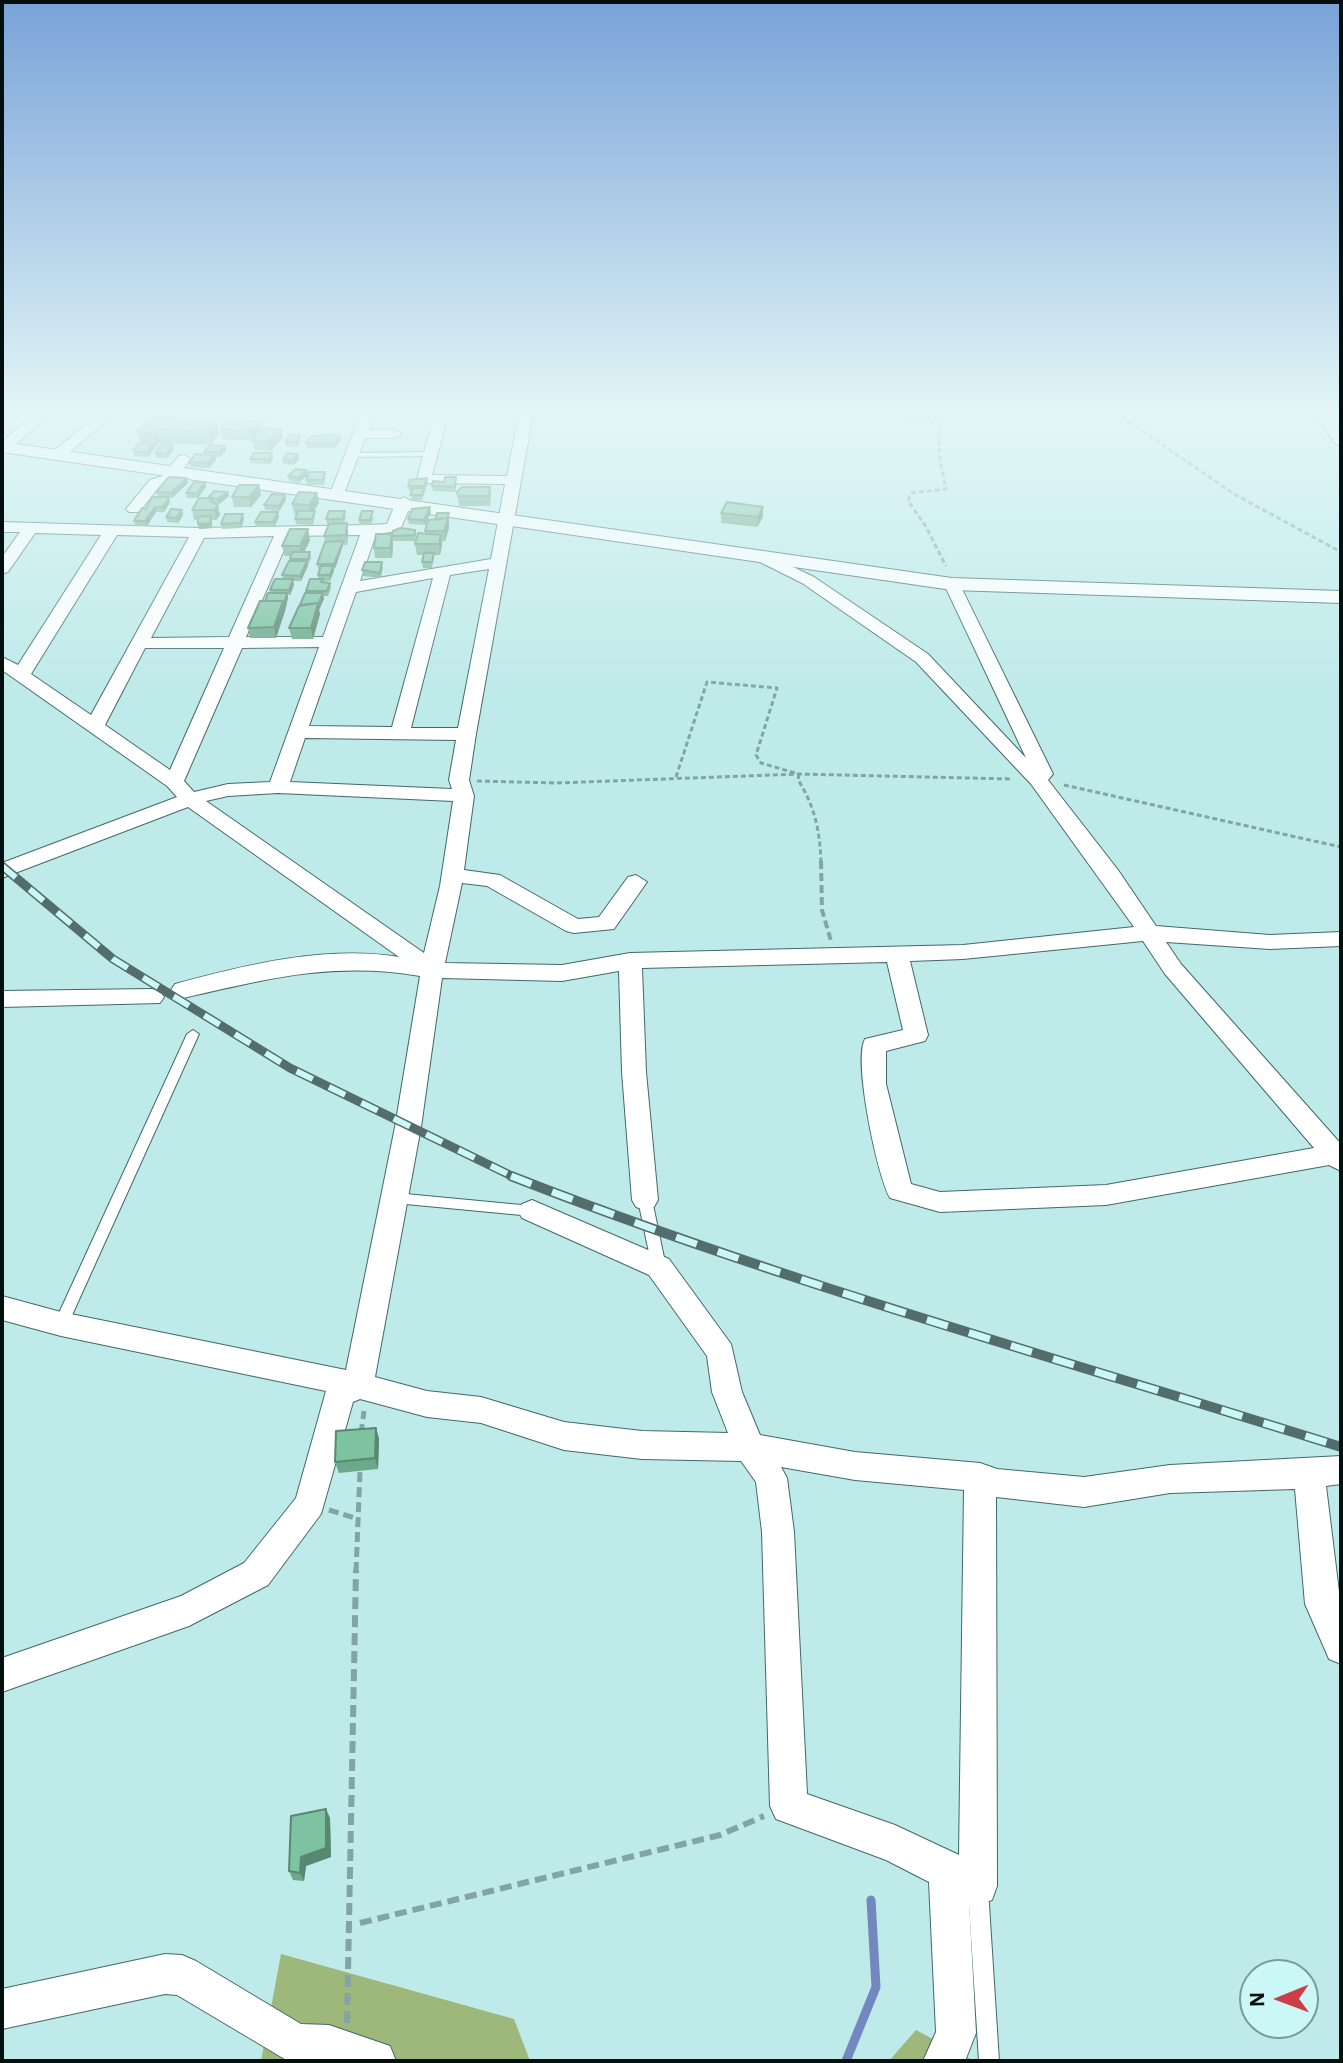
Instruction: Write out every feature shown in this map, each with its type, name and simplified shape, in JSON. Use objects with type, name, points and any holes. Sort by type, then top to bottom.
[{"type":"street","points":[[134,509],[138,504]]},
{"type":"street","points":[[2,527],[199,533],[370,530],[393,528],[403,504]]},
{"type":"street","points":[[417,504],[952,584],[1341,597]]},
{"type":"street","points":[[362,1386],[432,970],[453,875],[466,734],[510,504]]},
{"type":"street","points":[[2,569],[30,529]]},
{"type":"street","points":[[174,782],[285,530]]},
{"type":"street","points":[[278,787],[370,530]]},
{"type":"street","points":[[21,675],[111,532]]},
{"type":"street","points":[[94,727],[199,533]]},
{"type":"street","points":[[764,558],[808,580],[922,658],[1038,780],[1110,875],[1173,969],[1338,1158]]},
{"type":"street","points":[[404,579],[408,561]]},
{"type":"street","points":[[349,588],[500,562]]},
{"type":"street","points":[[400,732],[443,572]]},
{"type":"street","points":[[952,584],[1043,774],[1038,780]]},
{"type":"street","points":[[139,643],[330,642]]},
{"type":"street","points":[[2,662],[174,782],[190,799],[432,970]]},
{"type":"street","points":[[299,732],[466,734]]},
{"type":"street","points":[[2,871],[190,799],[228,790],[278,787],[461,788]]},
{"type":"street","points":[[453,875],[492,880],[574,926],[606,924],[636,882]]},
{"type":"street","points":[[183,990],[324,962],[389,963],[432,970],[562,973],[630,961],[963,952],[1146,933],[1270,942],[1341,939]]},
{"type":"street","points":[[897,955],[916,1035],[874,1045],[874,1084],[899,1191],[940,1202],[1106,1195],[1338,1158]]},
{"type":"street","points":[[630,961],[634,1072],[645,1200]]},
{"type":"street","points":[[2,999],[152,997]]},
{"type":"street","points":[[532,1211],[659,1267],[721,1353],[727,1392],[749,1447],[771,1478],[778,1532],[789,1806],[895,1844],[963,1878]]},
{"type":"street","points":[[2,1308],[61,1324],[362,1386],[427,1404],[481,1410],[564,1436],[642,1445],[749,1447],[855,1466],[980,1477],[997,1483],[1084,1492],[1170,1479],[1341,1470]]},
{"type":"street","points":[[2,1675],[189,1610],[256,1574],[310,1504],[340,1394],[362,1386]]},
{"type":"street","points":[[1309,1474],[1322,1604],[1341,1647]]},
{"type":"street","points":[[944,2061],[956,2033],[980,1477]]},
{"type":"street","points":[[2,2009],[165,1974],[182,1975],[288,2053],[329,2046],[361,2057]]},
{"type":"lane","points":[[61,1324],[193,1034]]},
{"type":"lane","points":[[395,1198],[532,1211]]},
{"type":"lane","points":[[645,1200],[659,1267]]},
{"type":"lane","points":[[963,1878],[989,2061]]},
{"type":"path","points":[[910,504],[925,525],[952,584]]},
{"type":"path","points":[[1253,504],[1341,552]]},
{"type":"path","points":[[676,777],[707,682],[777,688],[756,755],[761,763],[799,774]]},
{"type":"path","points":[[799,774],[798,780],[808,794],[817,821],[823,857],[822,912],[835,956]]},
{"type":"path","points":[[461,788],[799,774],[1038,780],[1341,847]]},
{"type":"path","points":[[361,1440],[362,1386]]},
{"type":"path","points":[[360,1471],[351,1718],[361,2057]]},
{"type":"path","points":[[360,1923],[720,1835],[789,1806]]},
{"type":"green space","points":[[281,1954],[514,2019],[530,2061],[261,2061]]},
{"type":"green space","points":[[916,2030],[974,2061],[889,2061]]},
{"type":"building","points":[[148,504],[165,504],[155,507],[145,521],[134,521],[142,508],[146,509]]},
{"type":"building","points":[[195,504],[218,505],[214,510],[192,510]]},
{"type":"building","points":[[726,504],[763,507],[758,517],[721,513]]},
{"type":"building","points":[[430,507],[424,520],[408,519],[412,509]]},
{"type":"building","points":[[171,509],[182,510],[176,518],[166,517]]},
{"type":"building","points":[[298,511],[315,511],[312,519],[295,519]]},
{"type":"building","points":[[329,511],[345,511],[343,519],[326,519]]},
{"type":"building","points":[[362,511],[373,511],[370,520],[359,520]]},
{"type":"building","points":[[261,512],[278,512],[273,522],[255,522]]},
{"type":"building","points":[[437,513],[449,513],[447,518],[435,520]]},
{"type":"building","points":[[225,514],[243,514],[240,523],[221,524]]},
{"type":"building","points":[[211,516],[210,523],[198,524],[198,517]]},
{"type":"building","points":[[448,518],[444,531],[425,531],[428,520]]},
{"type":"building","points":[[347,523],[346,535],[324,536],[329,524]]},
{"type":"building","points":[[400,528],[415,530],[415,535],[392,536],[393,531]]},
{"type":"building","points":[[290,529],[308,529],[300,546],[282,546]]},
{"type":"building","points":[[418,533],[441,535],[439,544],[415,544]]},
{"type":"building","points":[[376,534],[392,534],[390,548],[374,548]]},
{"type":"building","points":[[343,541],[334,564],[317,564],[325,542]]},
{"type":"building","points":[[292,552],[310,552],[308,559],[290,559]]},
{"type":"building","points":[[424,553],[434,553],[432,562],[422,562]]},
{"type":"building","points":[[289,561],[307,561],[300,576],[282,575]]},
{"type":"building","points":[[365,562],[382,562],[380,573],[362,570]]},
{"type":"building","points":[[321,566],[333,566],[330,575],[318,575]]},
{"type":"building","points":[[275,579],[293,579],[289,590],[270,590]]},
{"type":"building","points":[[310,579],[323,579],[321,582],[330,583],[327,591],[306,591]]},
{"type":"building","points":[[268,593],[287,593],[284,604],[283,601],[265,601]]},
{"type":"building","points":[[305,593],[323,593],[318,605],[300,605]]},
{"type":"building","points":[[260,601],[283,601],[274,627],[248,628]]},
{"type":"building","points":[[318,603],[311,628],[289,628],[299,606]]},
{"type":"building","points":[[376,1428],[375,1458],[335,1462],[336,1431]]},
{"type":"building","points":[[326,1809],[326,1848],[301,1857],[300,1873],[289,1871],[291,1816]]},
{"type":"waterway","points":[[846,2061],[876,1987],[871,1900]]},
{"type":"railway","points":[[2,866],[113,959],[290,1068],[515,1178]]},
{"type":"railway","points":[[511,1176],[515,1178]]},
{"type":"railway","points":[[515,1178],[716,1251],[924,1319],[1341,1447]]}]
